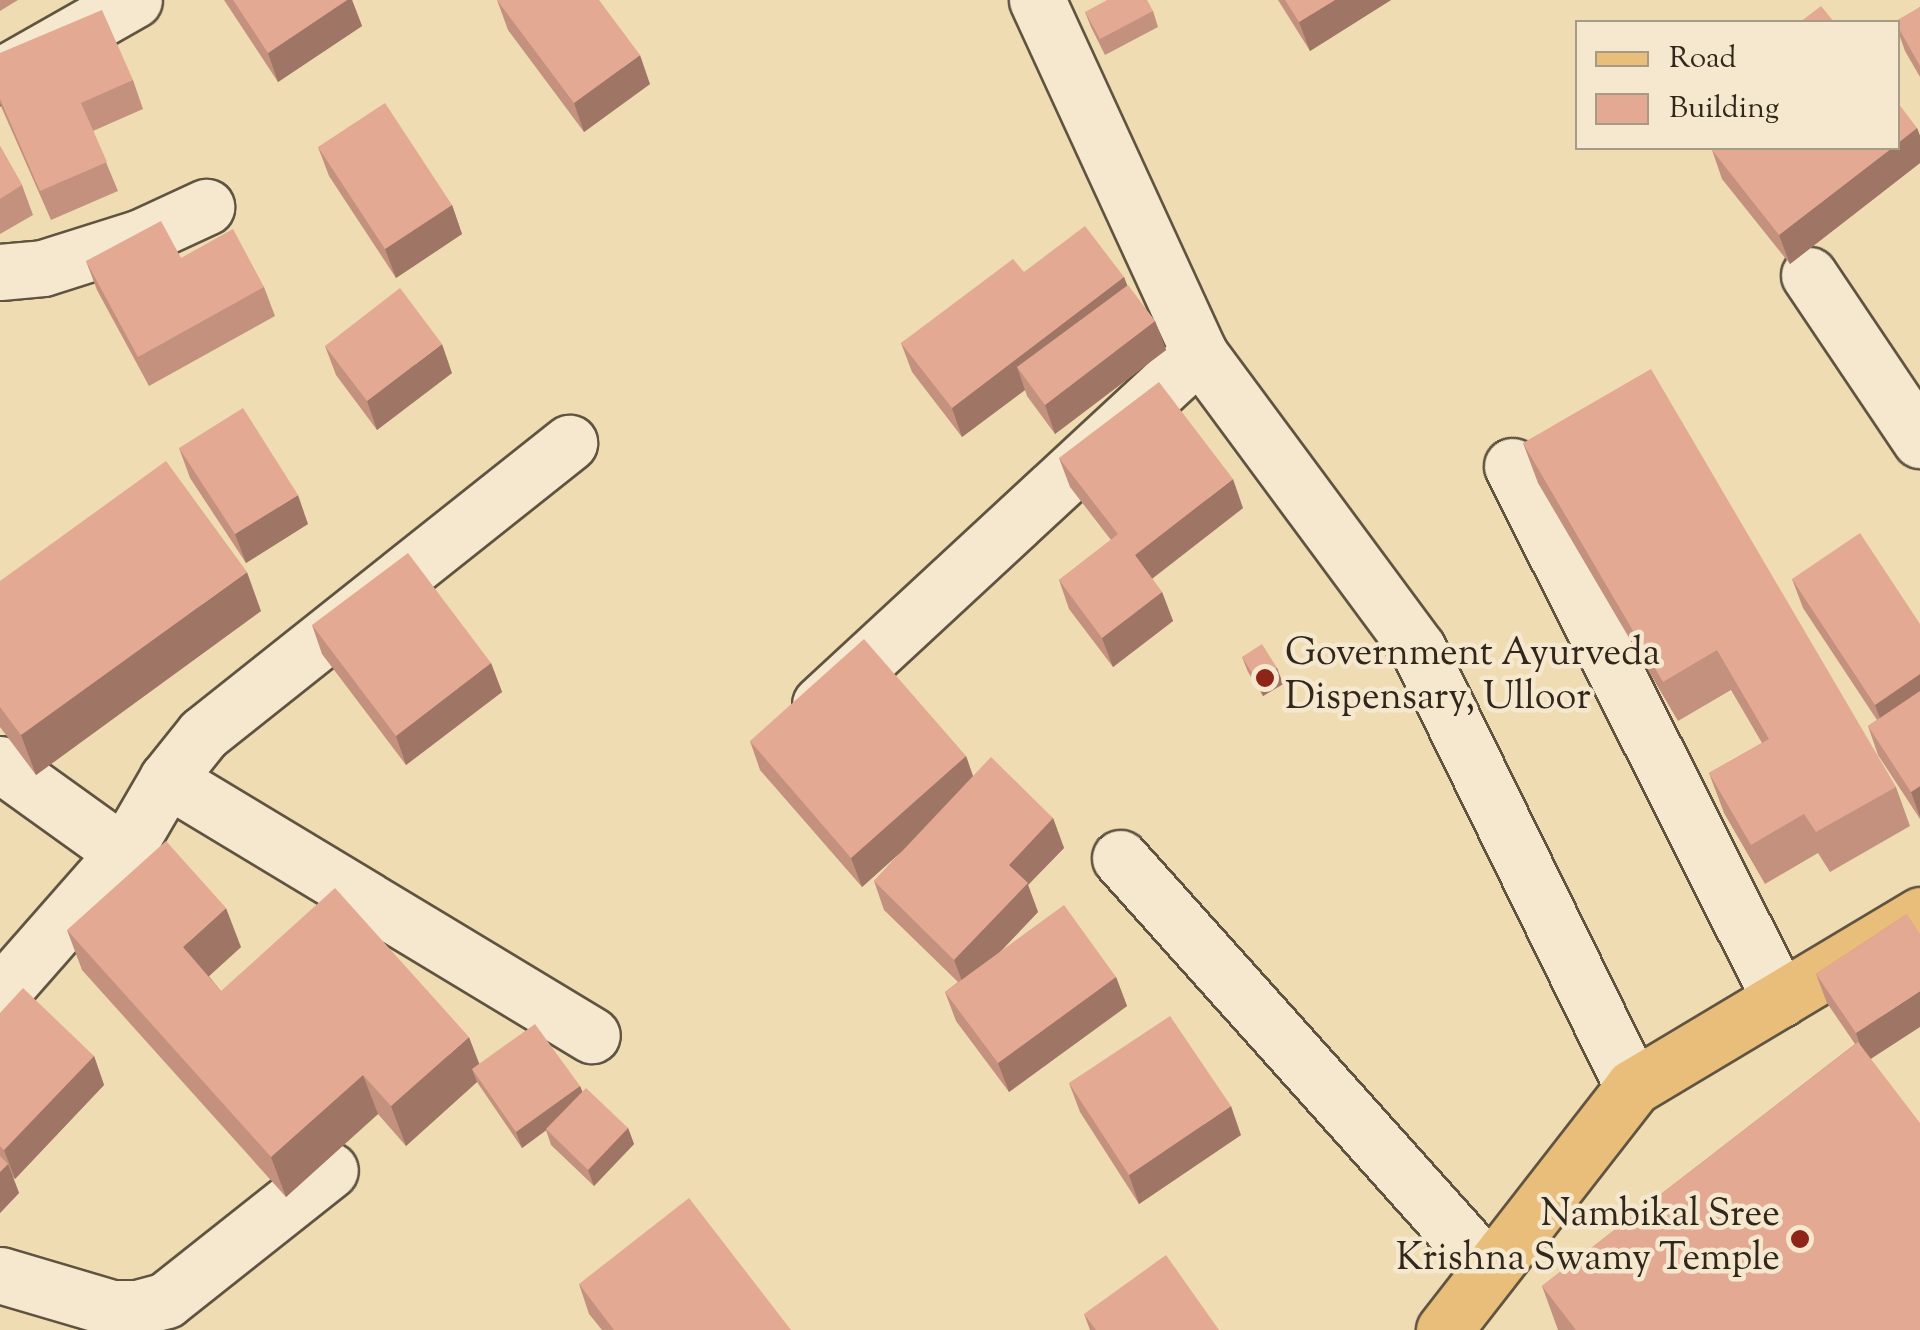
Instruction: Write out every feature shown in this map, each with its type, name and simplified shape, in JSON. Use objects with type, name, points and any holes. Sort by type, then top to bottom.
[{"type":"main road","points":[[1444,1330],[1633,1086],[1920,916]]},
{"type":"street","points":[[0,76],[134,0]]},
{"type":"street","points":[[1037,0],[1199,353],[1418,650],[1633,1086]]},
{"type":"street","points":[[0,272],[43,268],[141,237],[206,208]]},
{"type":"street","points":[[1809,274],[1920,440]]},
{"type":"street","points":[[791,730],[1199,353]]},
{"type":"street","points":[[0,994],[124,853],[167,779],[204,734],[569,444]]},
{"type":"street","points":[[1512,466],[1780,999]]},
{"type":"street","points":[[0,764],[124,853]]},
{"type":"street","points":[[167,779],[592,1035]]},
{"type":"street","points":[[1120,858],[1490,1271]]},
{"type":"street","points":[[0,1275],[112,1308],[137,1308],[166,1300],[330,1170]]},
{"type":"building","points":[[233,0],[347,0],[268,53]]},
{"type":"building","points":[[497,0],[599,0],[640,55],[574,103]]},
{"type":"building","points":[[1107,0],[1147,0],[1153,11],[1100,39],[1085,12]]},
{"type":"building","points":[[1285,0],[1335,0],[1299,22]]},
{"type":"building","points":[[1821,6],[1832,20],[1803,20]]},
{"type":"building","points":[[1920,7],[1920,66],[1900,31],[1897,20]]},
{"type":"building","points":[[102,10],[133,80],[81,103],[107,162],[40,191],[0,99],[0,53]]},
{"type":"building","points":[[385,103],[452,205],[385,249],[318,147]]},
{"type":"building","points":[[1900,106],[1917,128],[1900,141]]},
{"type":"building","points":[[0,146],[22,185],[0,199]]},
{"type":"building","points":[[1712,150],[1889,150],[1779,235]]},
{"type":"building","points":[[161,221],[181,258],[233,229],[264,287],[138,357],[86,261]]},
{"type":"building","points":[[1085,226],[1124,277],[952,408],[901,343],[1013,259],[1024,272]]},
{"type":"building","points":[[1128,285],[1155,321],[1045,405],[1017,367]]},
{"type":"building","points":[[400,288],[442,344],[367,401],[325,346]]},
{"type":"building","points":[[1651,369],[1896,787],[1816,832],[1804,814],[1751,845],[1709,773],[1769,739],[1717,650],[1663,682],[1523,443]]},
{"type":"building","points":[[1159,382],[1233,479],[1135,555],[1162,592],[1102,638],[1059,580],[1118,534],[1059,458]]},
{"type":"building","points":[[243,408],[298,495],[235,534],[179,448]]},
{"type":"building","points":[[166,461],[247,572],[21,735],[0,707],[0,581]]},
{"type":"building","points":[[1860,533],[1920,624],[1920,674],[1875,705],[1792,579]]},
{"type":"building","points":[[408,553],[491,663],[396,736],[312,625]]},
{"type":"building","points":[[864,639],[966,756],[851,858],[750,741]]},
{"type":"building","points":[[1262,644],[1277,668],[1257,681],[1242,657]]},
{"type":"building","points":[[1920,691],[1920,786],[1911,792],[1868,726]]},
{"type":"building","points":[[991,757],[1053,818],[1009,865],[1028,883],[954,960],[874,881]]},
{"type":"building","points":[[166,841],[226,908],[183,947],[221,991],[335,888],[469,1037],[391,1106],[363,1075],[271,1157],[67,930]]},
{"type":"building","points":[[1064,905],[1116,977],[998,1063],[945,992]]},
{"type":"building","points":[[1907,914],[1920,934],[1920,991],[1856,1033],[1816,974]]},
{"type":"building","points":[[23,988],[94,1056],[4,1150],[0,1146],[0,1013]]},
{"type":"building","points":[[1170,1016],[1231,1106],[1129,1175],[1069,1083]]},
{"type":"building","points":[[535,1024],[580,1086],[516,1132],[472,1069]]},
{"type":"building","name":"Nambikal Sree Krishna Swamy Temple","points":[[1858,1042],[1920,1123],[1920,1330],[1576,1330],[1542,1286]]},
{"type":"building","points":[[586,1088],[628,1128],[588,1170],[546,1129]]},
{"type":"building","points":[[0,1156],[8,1164],[0,1172]]},
{"type":"building","points":[[689,1198],[791,1330],[614,1330],[579,1284]]},
{"type":"building","points":[[1166,1255],[1219,1330],[1096,1330],[1084,1314]]},
{"type":"place","name":"Government Ayurveda Dispensary, Ulloor","points":[[1265,678]]},
{"type":"place","name":"Nambikal Sree Krishna Swamy Temple","points":[[1800,1239]]}]
